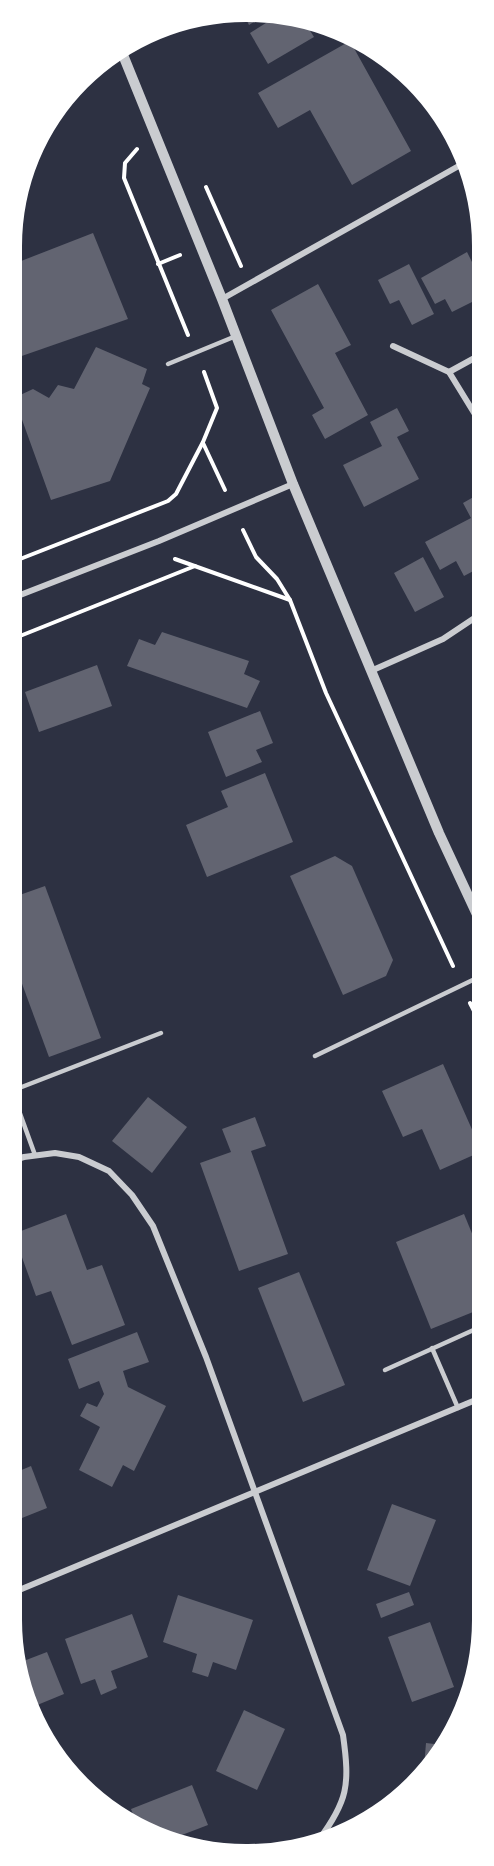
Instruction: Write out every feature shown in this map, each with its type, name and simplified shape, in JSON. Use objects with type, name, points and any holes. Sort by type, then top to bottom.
[{"type":"street","points":[[124,59],[222,299],[293,484],[373,670],[439,833],[472,904]]},
{"type":"street","points":[[222,299],[456,166]]},
{"type":"street","points":[[393,346],[449,372],[472,409]]},
{"type":"street","points":[[449,372],[472,359]]},
{"type":"street","points":[[22,594],[159,541],[293,484]]},
{"type":"street","points":[[373,670],[443,639],[472,620]]},
{"type":"street","points":[[22,1158],[55,1153],[79,1157],[109,1171],[132,1195],[153,1226],[206,1357],[343,1735],[347,1763],[345,1793],[334,1819],[327,1829]]},
{"type":"street","points":[[22,1589],[472,1402]]},
{"type":"lane","points":[[168,364],[236,336]]},
{"type":"lane","points":[[315,1056],[472,980]]},
{"type":"lane","points":[[22,1087],[161,1033]]},
{"type":"lane","points":[[22,1120],[34,1155]]},
{"type":"lane","points":[[385,1370],[472,1331]]},
{"type":"lane","points":[[432,1348],[458,1408]]},
{"type":"path","points":[[22,558],[168,501],[176,494],[203,442],[217,408],[124,178],[125,163],[134,152],[155,138]]},
{"type":"path","points":[[203,442],[223,484]]},
{"type":"path","points":[[159,541],[175,559],[290,600]]},
{"type":"path","points":[[250,545],[256,557],[278,579],[290,600],[326,693],[472,1006]]},
{"type":"path","points":[[22,635],[195,566]]},
{"type":"building","points":[[265,23],[305,30],[311,32],[314,37],[268,64],[250,33]]},
{"type":"building","points":[[343,45],[356,51],[411,151],[352,185],[310,110],[278,128],[258,93]]},
{"type":"building","points":[[93,233],[128,319],[22,356],[22,261]]},
{"type":"building","points":[[467,252],[472,262],[472,302],[452,312],[445,299],[435,304],[421,278]]},
{"type":"building","points":[[409,264],[434,314],[412,325],[399,300],[390,304],[378,280]]},
{"type":"building","points":[[318,284],[351,345],[335,353],[368,415],[325,439],[312,415],[324,408],[271,310]]},
{"type":"building","points":[[96,347],[147,369],[142,384],[150,388],[110,481],[51,500],[22,420],[22,394],[33,389],[49,398],[58,385],[74,389]]},
{"type":"building","points":[[397,408],[409,431],[397,437],[419,479],[364,507],[343,465],[382,446],[370,422]]},
{"type":"building","points":[[472,498],[472,572],[464,576],[456,561],[440,570],[425,542],[471,518],[463,503]]},
{"type":"building","points":[[423,557],[444,597],[415,612],[394,573]]},
{"type":"building","points":[[162,632],[249,661],[244,674],[260,681],[247,708],[127,666],[139,639],[155,645]]},
{"type":"building","points":[[97,665],[112,706],[39,732],[25,692]]},
{"type":"building","points":[[260,711],[273,743],[256,750],[262,762],[226,777],[208,732]]},
{"type":"building","points":[[265,773],[293,842],[207,877],[186,825],[228,807],[221,791]]},
{"type":"building","points":[[335,856],[352,866],[393,960],[386,976],[343,995],[290,876]]},
{"type":"building","points":[[45,886],[101,1038],[49,1057],[22,984],[22,894]]},
{"type":"building","points":[[443,1064],[472,1129],[472,1156],[440,1170],[422,1129],[403,1137],[382,1091]]},
{"type":"building","points":[[148,1097],[187,1127],[152,1173],[112,1141]]},
{"type":"building","points":[[255,1117],[266,1146],[251,1151],[288,1254],[239,1271],[200,1163],[231,1152],[222,1129]]},
{"type":"building","points":[[66,1214],[87,1270],[102,1265],[125,1325],[72,1345],[51,1291],[36,1296],[22,1257],[22,1231]]},
{"type":"building","points":[[464,1214],[472,1233],[472,1312],[431,1329],[396,1242]]},
{"type":"building","points":[[299,1272],[345,1385],[303,1402],[258,1288]]},
{"type":"building","points":[[137,1332],[149,1362],[123,1371],[128,1387],[166,1406],[134,1471],[123,1465],[112,1487],[79,1470],[100,1427],[80,1416],[87,1403],[97,1407],[104,1394],[99,1381],[79,1389],[68,1359]]},
{"type":"building","points":[[31,1466],[47,1508],[22,1518],[22,1470]]},
{"type":"building","points":[[392,1504],[436,1520],[410,1586],[367,1570]]},
{"type":"building","points":[[409,1592],[414,1605],[381,1618],[376,1604]]},
{"type":"building","points":[[178,1595],[253,1620],[236,1670],[213,1662],[208,1677],[192,1672],[197,1654],[163,1642]]},
{"type":"building","points":[[132,1614],[148,1657],[111,1671],[117,1688],[101,1695],[95,1679],[81,1684],[65,1639]]},
{"type":"building","points":[[430,1622],[454,1687],[412,1702],[388,1637]]},
{"type":"building","points":[[47,1652],[64,1694],[40,1704],[26,1660]]},
{"type":"building","points":[[244,1710],[285,1729],[257,1790],[216,1771]]},
{"type":"building","points":[[426,1743],[434,1744],[434,1744],[425,1756]]},
{"type":"building","points":[[192,1785],[208,1825],[183,1834],[148,1820],[131,1809]]}]
